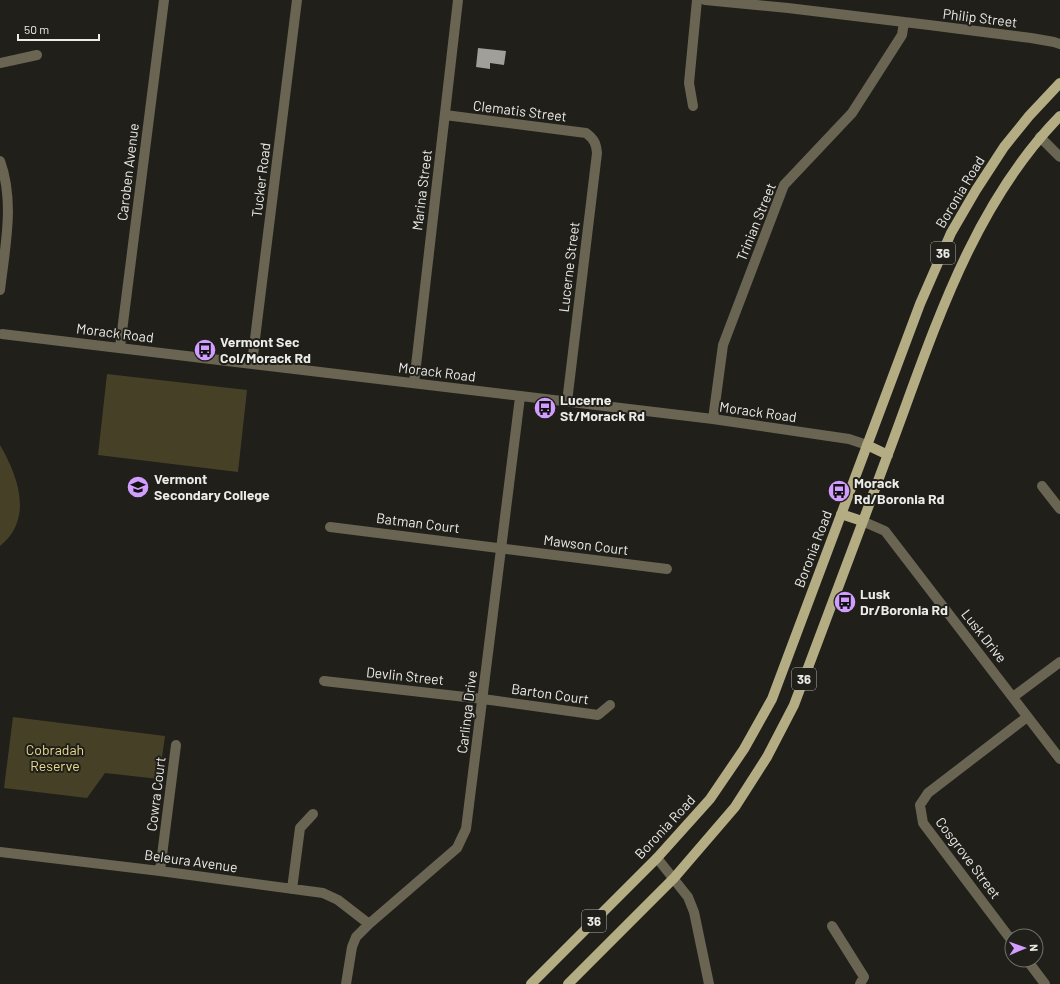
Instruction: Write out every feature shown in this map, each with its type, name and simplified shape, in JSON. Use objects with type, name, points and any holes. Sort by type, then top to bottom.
[{"type":"main road","name":"Boronia Road","points":[[531,984],[657,858],[710,799],[744,749],[772,699],[920,304],[952,233],[976,190],[1004,147],[1029,116],[1060,83]]},
{"type":"main road","name":"36","points":[[568,984],[674,878],[735,807],[767,757],[794,706],[936,324],[974,238],[1011,178],[1040,137],[1060,116]]},
{"type":"main road","points":[[867,445],[888,455]]},
{"type":"main road","points":[[841,514],[862,521]]},
{"type":"street","name":"Caroben Avenue","points":[[120,347],[164,0]]},
{"type":"street","name":"Tucker Road","points":[[252,363],[297,0]]},
{"type":"street","name":"Marina Street","points":[[414,383],[458,0]]},
{"type":"street","points":[[693,106],[689,84],[697,0]]},
{"type":"street","name":"Philip Street","points":[[705,0],[784,4],[904,22],[1031,38],[1060,44]]},
{"type":"street","name":"Trinian Street","points":[[713,419],[723,346],[784,185],[852,113],[902,35],[904,22]]},
{"type":"street","points":[[0,62],[37,55]]},
{"type":"street","name":"Clematis Street","points":[[445,115],[581,132],[592,137]]},
{"type":"street","name":"Lucerne Street","points":[[567,402],[597,153],[596,143],[592,137]]},
{"type":"street","points":[[1040,137],[1060,157]]},
{"type":"street","points":[[0,161],[3,182],[8,198],[8,217],[0,290]]},
{"type":"street","name":"Morack Road","points":[[1,333],[520,397],[713,419],[849,439],[867,445]]},
{"type":"street","name":"Carlinga Drive","points":[[346,984],[352,947],[356,937],[457,848],[466,829],[520,397]]},
{"type":"street","points":[[1042,486],[1060,509]]},
{"type":"street","name":"Lusk Drive","points":[[862,521],[885,531],[1060,759]]},
{"type":"street","name":"Batman Court","points":[[330,527],[502,548]]},
{"type":"street","name":"Mawson Court","points":[[502,548],[667,569]]},
{"type":"street","points":[[1013,697],[1060,662]]},
{"type":"street","name":"Devlin Street","points":[[324,681],[483,699]]},
{"type":"street","name":"Barton Court","points":[[483,699],[598,715],[610,705]]},
{"type":"street","name":"Cosgrove Street","points":[[1004,930],[923,823],[920,805],[928,793],[1027,717]]},
{"type":"street","name":"Cowra Court","points":[[160,871],[176,745]]},
{"type":"street","points":[[292,889],[300,828],[313,814]]},
{"type":"street","name":"Beleura Avenue","points":[[0,852],[160,871],[323,893],[338,900],[369,924]]},
{"type":"street","points":[[657,858],[688,897],[694,912],[709,984]]},
{"type":"street","points":[[832,926],[864,977],[860,984]]},
{"type":"street","points":[[1033,968],[1045,984]]},
{"type":"green space","points":[[107,374],[247,390],[238,472],[98,455]]},
{"type":"green space","points":[[0,445],[7,457],[17,483],[20,497],[20,510],[17,523],[10,535],[0,546]]},
{"type":"green space","name":"Cobradah Reserve","points":[[13,717],[165,736],[159,779],[105,773],[87,798],[4,788]]},
{"type":"building","points":[[478,48],[506,51],[504,65],[490,63],[490,69],[476,67]]},
{"type":"place","name":"Vermont Sec Col/Morack Rd","points":[[205,350]]},
{"type":"place","name":"Lucerne St/Morack Rd","points":[[545,408]]},
{"type":"place","name":"Vermont Secondary College","points":[[138,487]]},
{"type":"place","name":"Morack Rd/Boronia Rd","points":[[839,491]]},
{"type":"place","name":"Lusk Dr/Boronia Rd","points":[[845,602]]}]
